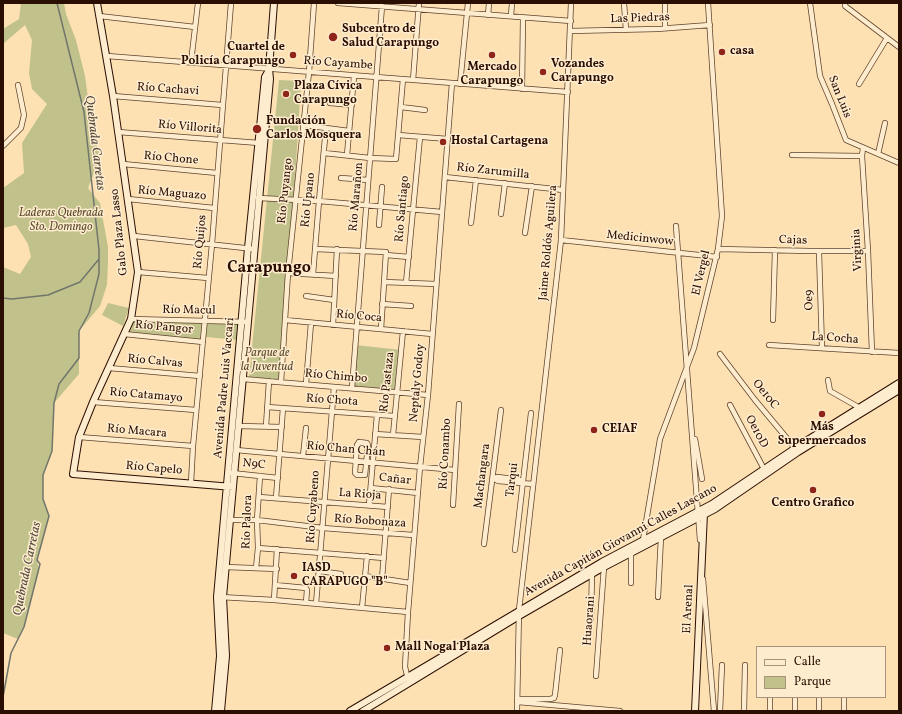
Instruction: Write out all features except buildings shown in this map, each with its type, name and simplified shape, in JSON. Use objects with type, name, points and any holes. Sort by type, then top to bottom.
[{"type":"main road","name":"Galo Plaza Lasso","points":[[73,474],[79,437],[108,368],[131,320],[138,272],[107,56],[97,3]]},
{"type":"main road","name":"Avenida Padre Luis Vaccari","points":[[251,248],[258,198],[270,78],[269,69],[274,3]]},
{"type":"main road","name":"Avenida Padre Luis Vaccari","points":[[215,711],[220,656],[220,597],[265,77],[269,69]]},
{"type":"main road","name":"Avenida Padre Luis Vaccari","points":[[231,473],[236,450],[243,379],[244,322]]},
{"type":"main road","name":"Avenida Capitán Giovanni Calles Lascano","points":[[519,613],[661,537],[798,452],[898,386]]},
{"type":"main road","name":"Avenida Capitán Giovanni Calles Lascano","points":[[350,711],[408,680],[643,540],[704,511],[795,448],[898,386]]},
{"type":"main road","name":"Río Capelo","points":[[73,474],[230,487]]},
{"type":"main road","name":"Avenida Padre Luis Vaccari","points":[[221,711],[226,656],[220,597],[226,567],[230,520],[230,487]]},
{"type":"main road","name":"El Arenal","points":[[695,711],[704,511]]},
{"type":"main road","name":"Avenida Capitán Giovanni Calles Lascano","points":[[363,711],[408,680]]},
{"type":"street","points":[[191,62],[198,3]]},
{"type":"street","name":"Río Quijos","points":[[191,483],[196,410],[212,244],[230,3]]},
{"type":"street","name":"Río Puyango","points":[[281,382],[288,273],[309,72],[314,3]]},
{"type":"street","points":[[338,3],[571,21]]},
{"type":"street","points":[[413,80],[419,3]]},
{"type":"street","points":[[460,84],[468,3]]},
{"type":"street","points":[[488,15],[489,3]]},
{"type":"street","points":[[511,16],[512,3]]},
{"type":"street","name":"Jaime Roldós Aguilera","points":[[517,711],[519,613],[561,240],[572,3]]},
{"type":"street","points":[[624,3],[626,30]]},
{"type":"street","points":[[665,28],[666,3]]},
{"type":"street","name":"El Vergel","points":[[643,540],[660,439],[694,348],[717,257],[722,216],[708,3]]},
{"type":"street","name":"San Luis","points":[[810,3],[820,76],[846,140],[899,163]]},
{"type":"street","points":[[845,3],[845,6],[899,47]]},
{"type":"street","name":"Río Marañon","points":[[352,388],[382,6]]},
{"type":"street","points":[[99,16],[195,27]]},
{"type":"street","points":[[522,89],[523,18]]},
{"type":"street","name":"Las Piedras","points":[[570,31],[626,30],[710,25]]},
{"type":"street","points":[[859,84],[887,38]]},
{"type":"street","name":"Río Cayambe","points":[[107,56],[568,92]]},
{"type":"street","points":[[347,155],[354,76]]},
{"type":"street","points":[[324,153],[396,159],[403,79]]},
{"type":"street","name":"Neptaly Godoy","points":[[408,680],[405,667],[413,535],[428,395],[452,83]]},
{"type":"street","points":[[3,146],[21,128],[24,115],[18,85]]},
{"type":"street","name":"Río Cachavi","points":[[113,96],[222,105]]},
{"type":"street","points":[[330,103],[352,105]]},
{"type":"street","points":[[401,107],[425,110]]},
{"type":"street","points":[[878,154],[886,123]]},
{"type":"street","points":[[303,125],[349,130]]},
{"type":"street","name":"Río Upano","points":[[313,274],[326,128]]},
{"type":"street","name":"Río Villorita","points":[[118,132],[259,143]]},
{"type":"street","points":[[398,135],[448,139]]},
{"type":"street","name":"Río Santiago","points":[[406,283],[420,137]]},
{"type":"street","name":"Virginia","points":[[863,148],[862,156],[872,352]]},
{"type":"street","points":[[792,155],[862,156]]},
{"type":"street","name":"Río Chone","points":[[123,164],[217,173]]},
{"type":"street","name":"Río Zarumilla","points":[[445,177],[564,190]]},
{"type":"street","points":[[341,178],[368,180]]},
{"type":"street","points":[[471,223],[476,180]]},
{"type":"street","points":[[501,214],[505,183]]},
{"type":"street","points":[[525,233],[532,186]]},
{"type":"street","points":[[379,225],[382,187]]},
{"type":"street","points":[[258,198],[319,201],[442,212]]},
{"type":"street","name":"Río Maguazo","points":[[128,200],[214,208]]},
{"type":"street","points":[[676,226],[714,711]]},
{"type":"street","points":[[134,236],[251,248]]},
{"type":"street","name":"Medicinwow","points":[[561,240],[717,257]]},
{"type":"street","points":[[315,249],[363,250],[408,257]]},
{"type":"street","points":[[333,325],[338,249]]},
{"type":"street","name":"Cajas","points":[[718,249],[819,252],[868,251]]},
{"type":"street","points":[[773,320],[775,250]]},
{"type":"street","name":"Oe9","points":[[819,252],[822,348]]},
{"type":"street","points":[[381,329],[386,254]]},
{"type":"street","points":[[138,272],[208,278]]},
{"type":"street","points":[[288,273],[336,276]]},
{"type":"street","points":[[384,282],[436,284]]},
{"type":"street","points":[[306,296],[334,300]]},
{"type":"street","points":[[382,304],[411,306]]},
{"type":"street","name":"Río Macul","points":[[131,320],[244,322]]},
{"type":"street","name":"Río Coca","points":[[285,320],[432,334]]},
{"type":"street","points":[[306,384],[311,323]]},
{"type":"street","name":"Río Pastaza","points":[[393,435],[403,331]]},
{"type":"street","name":"Río Pangor","points":[[124,334],[203,342]]},
{"type":"street","name":"La Cocha","points":[[769,345],[899,353]]},
{"type":"street","name":"Oe10C","points":[[720,354],[755,400],[795,448]]},
{"type":"street","name":"Río Calvas","points":[[108,368],[200,376]]},
{"type":"street","points":[[684,377],[702,479]]},
{"type":"street","name":"Río Chimbo","points":[[243,379],[428,395]]},
{"type":"street","points":[[828,380],[830,391],[860,408]]},
{"type":"street","points":[[266,426],[269,381]]},
{"type":"street","name":"Río Cuyabeno","points":[[316,604],[334,387]]},
{"type":"street","name":"Río Catamayo","points":[[93,402],[196,410]]},
{"type":"street","name":"Río Conambo","points":[[453,505],[459,404]]},
{"type":"street","name":"Oe10D","points":[[730,405],[764,469]]},
{"type":"street","name":"Río Chota","points":[[267,407],[395,416]]},
{"type":"street","points":[[276,498],[283,408]]},
{"type":"street","name":"Machangara","points":[[484,544],[501,410]]},
{"type":"street","name":"Tarqui","points":[[515,550],[532,412]]},
{"type":"street","points":[[369,505],[377,415]]},
{"type":"street","points":[[238,426],[282,427]]},
{"type":"street","points":[[304,456],[306,428]]},
{"type":"street","points":[[375,434],[423,437]]},
{"type":"street","name":"Río Macara","points":[[79,437],[193,446]]},
{"type":"street","points":[[359,442],[368,444],[365,475],[357,475],[355,473],[356,461],[357,445],[359,442]]},
{"type":"street","name":"Río Chan Chán","points":[[236,450],[455,470]]},
{"type":"street","name":"N9C","points":[[231,473],[278,478]]},
{"type":"street","name":"Río Palora","points":[[256,568],[260,476]]},
{"type":"street","points":[[493,478],[498,481],[533,484]]},
{"type":"street","name":"Cañar","points":[[371,488],[418,492]]},
{"type":"street","points":[[382,579],[389,489]]},
{"type":"street","name":"La Rioja","points":[[259,497],[388,507]]},
{"type":"street","name":"Río Bobonaza","points":[[230,520],[257,520],[322,528],[413,535]]},
{"type":"street","points":[[658,597],[661,537]]},
{"type":"street","points":[[258,548],[384,558]]},
{"type":"street","points":[[274,600],[277,549]]},
{"type":"street","points":[[631,553],[631,583]]},
{"type":"street","points":[[362,608],[367,556]]},
{"type":"street","points":[[226,567],[277,569]]},
{"type":"street","name":"Huaorani","points":[[596,676],[604,567]]},
{"type":"street","points":[[319,572],[342,574]]},
{"type":"street","points":[[588,632],[591,618],[592,574]]},
{"type":"street","points":[[365,576],[410,583]]},
{"type":"street","points":[[276,584],[306,588],[306,603]]},
{"type":"street","points":[[220,597],[274,600],[408,612]]},
{"type":"street","points":[[518,700],[554,698],[560,650]]},
{"type":"street","points":[[720,711],[722,665]]},
{"type":"street","points":[[744,711],[745,665]]},
{"type":"street","points":[[770,698],[770,711]]},
{"type":"street","points":[[795,698],[795,711]]},
{"type":"street","points":[[819,698],[819,711]]},
{"type":"street","points":[[844,698],[844,711]]},
{"type":"street","points":[[518,700],[620,711]]},
{"type":"green space","name":"Laderas Quebrada Sto. Domingo","points":[[21,3],[64,3],[66,14],[76,40],[85,76],[93,134],[99,152],[98,163],[88,188],[100,203],[108,247],[108,262],[107,285],[100,306],[79,331],[79,374],[54,403],[52,451],[43,475],[43,499],[49,516],[37,560],[39,571],[24,627],[18,639],[3,633],[3,267],[20,274],[31,257],[28,244],[16,225],[3,228],[3,188],[24,173],[22,143],[47,104],[32,89],[29,73],[32,40],[25,25],[3,44],[3,29],[19,19]]},
{"type":"green space","name":"Parque de la Juventud","points":[[279,80],[301,81],[283,380],[249,377]]},
{"type":"green space","points":[[108,303],[129,308],[123,326],[102,315]]},
{"type":"green space","points":[[134,322],[202,323],[200,340],[129,334]]},
{"type":"green space","points":[[207,323],[239,324],[238,340],[206,337]]},
{"type":"green space","points":[[356,345],[401,350],[397,391],[354,388]]},
{"type":"waterway","name":"Quebrada Carretas","points":[[3,697],[11,653],[24,627],[40,564],[37,560],[49,516],[43,499],[43,475],[52,451],[54,403],[59,384],[79,358],[79,331],[89,313],[99,274],[99,250],[84,112],[57,3]]},
{"type":"waterway","points":[[3,298],[12,299],[48,295],[80,282],[99,259]]},
{"type":"place","name":"Subcentro de Salud Carapungo","points":[[333,37]]},
{"type":"place","name":"casa","points":[[722,52]]},
{"type":"place","name":"Cuartel de Policía Carapungo","points":[[293,55]]},
{"type":"place","name":"Mercado Carapungo","points":[[492,55]]},
{"type":"place","name":"Vozandes Carapungo","points":[[543,72]]},
{"type":"place","name":"Plaza Cívica Carapungo","points":[[286,94]]},
{"type":"place","name":"Fundación Carlos Mosquera","points":[[257,129]]},
{"type":"place","name":"Hostal Cartagena","points":[[443,142]]},
{"type":"place","name":"Más Supermercados","points":[[822,414]]},
{"type":"place","name":"CEIAF","points":[[594,430]]},
{"type":"place","name":"Centro Grafico","points":[[813,490]]},
{"type":"place","name":"IASD CARAPUGO \"B\"","points":[[294,576]]},
{"type":"place","name":"Mall Nogal Plaza","points":[[387,648]]},
{"type":"district","name":"Carapungo","points":[[269,269]]}]
